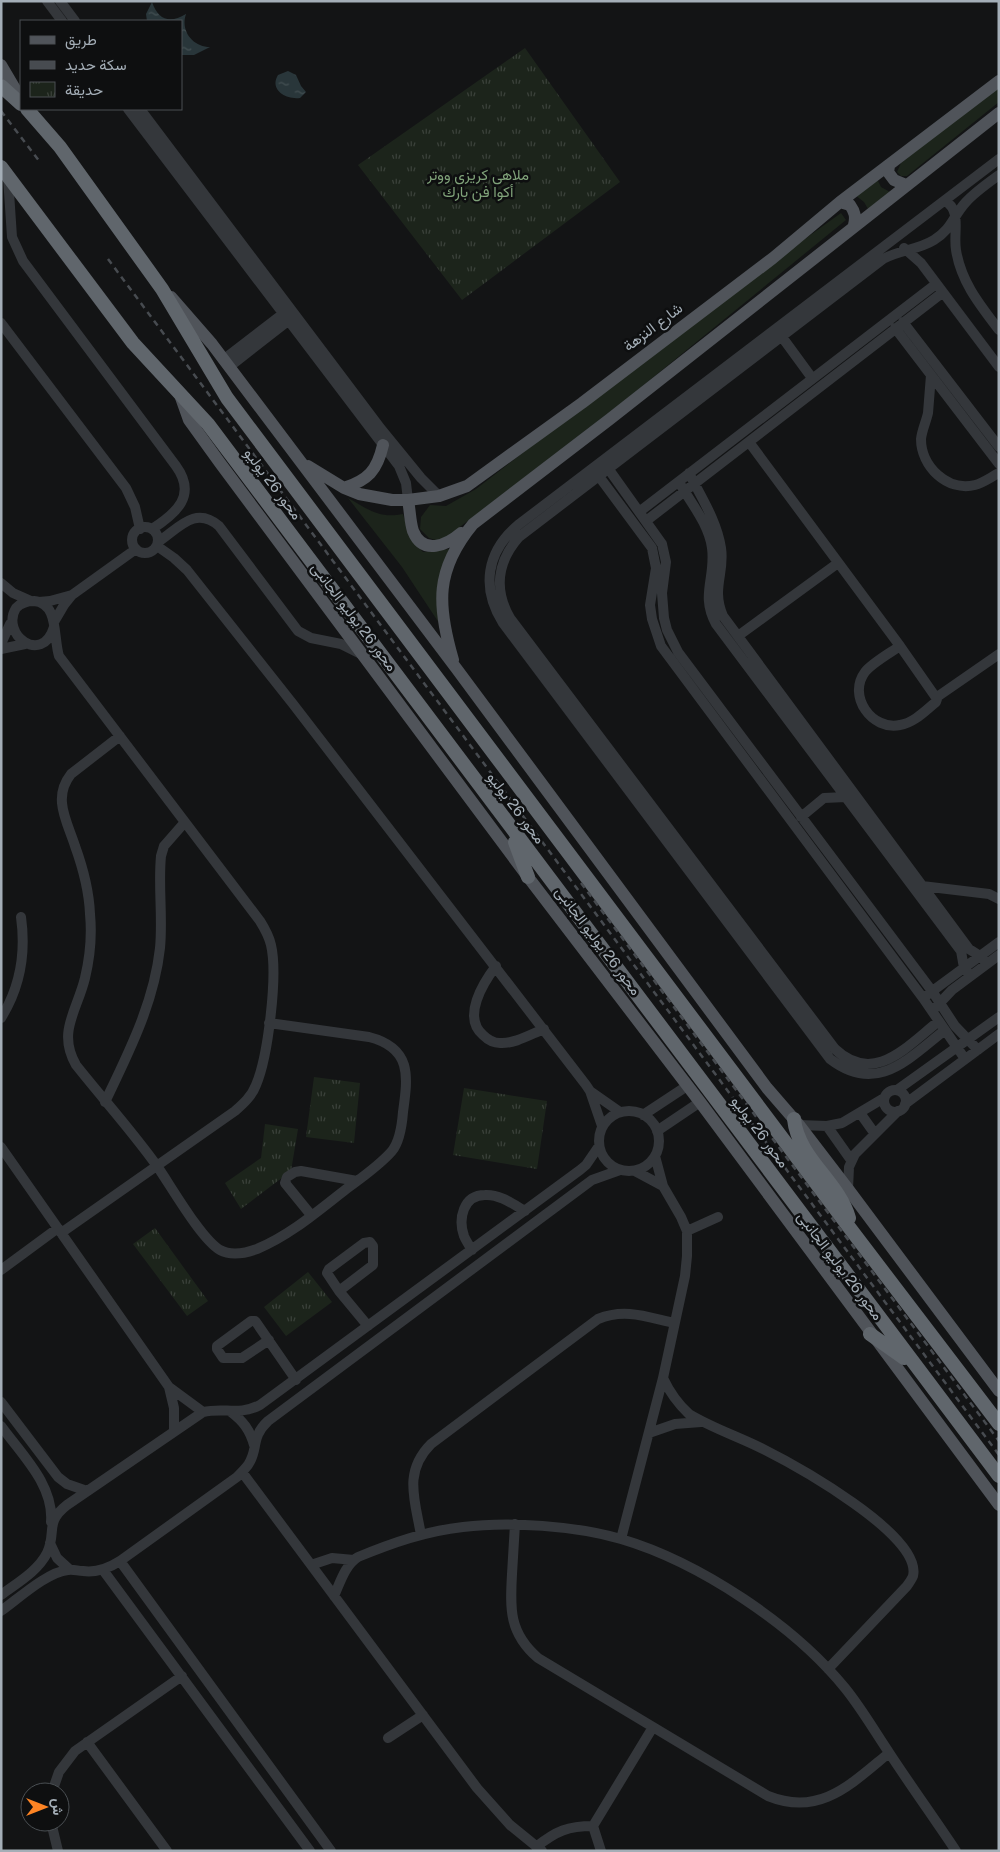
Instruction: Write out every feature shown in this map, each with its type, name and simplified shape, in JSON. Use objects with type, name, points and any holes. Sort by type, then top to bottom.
[{"type":"highway","points":[[1,86],[20,103]]},
{"type":"highway","name":"محور 26 يوليو","points":[[28,110],[56,142],[162,289],[227,398],[999,1424]]},
{"type":"highway","name":"محور 26 يوليو","points":[[4,171],[128,337],[208,424],[999,1476]]},
{"type":"highway","points":[[510,827],[528,877]]},
{"type":"highway","points":[[796,1122],[796,1132],[799,1140],[844,1206],[852,1231]]},
{"type":"highway","points":[[870,1334],[916,1366]]},
{"type":"main road","points":[[1,65],[20,97]]},
{"type":"main road","name":"شارع النزهة","points":[[299,459],[320,475],[344,488],[375,498],[408,500],[439,496],[467,486],[537,436],[773,258],[840,202],[999,81]]},
{"type":"main road","points":[[408,500],[412,529],[416,536],[426,544],[445,545],[610,420],[854,225],[999,113]]},
{"type":"main road","points":[[889,166],[888,172],[894,180],[906,185]]},
{"type":"main road","points":[[840,202],[850,204],[856,218],[854,225]]},
{"type":"main road","points":[[162,289],[188,316],[226,363],[299,459],[767,1088],[848,1189],[999,1391]]},
{"type":"main road","name":"محور 26 يوليو الجانبى","points":[[179,392],[192,426],[528,877],[700,1102],[999,1506]]},
{"type":"main road","points":[[344,488],[360,482],[369,475],[375,468],[383,445]]},
{"type":"main road","points":[[456,668],[444,626],[442,592],[451,558],[462,537],[473,524]]},
{"type":"street","points":[[47,1],[61,20]]},
{"type":"street","points":[[60,1],[74,20]]},
{"type":"street","points":[[129,110],[145,124],[345,388],[439,496]]},
{"type":"street","points":[[140,110],[145,124]]},
{"type":"street","points":[[945,1030],[896,1068],[887,1072],[877,1074],[857,1073],[847,1070],[830,1059],[501,611],[490,593],[490,576],[493,560],[502,540],[518,524],[596,472],[999,159]]},
{"type":"street","points":[[4,171],[12,237],[23,261],[176,466],[184,480],[185,492],[180,505],[162,523],[152,529],[140,529],[133,538],[136,549]]},
{"type":"street","points":[[605,465],[782,337],[883,259],[891,254],[926,245],[935,240],[955,220],[959,211],[970,197],[999,175]]},
{"type":"street","points":[[945,201],[954,208],[955,248],[962,275],[976,300],[999,330]]},
{"type":"street","points":[[899,236],[901,246],[921,263],[999,367]]},
{"type":"street","points":[[646,521],[899,325],[939,288]]},
{"type":"street","points":[[639,512],[812,378],[939,288]]},
{"type":"street","points":[[226,363],[289,314]]},
{"type":"street","points":[[1,323],[126,488],[135,507],[140,529]]},
{"type":"street","points":[[899,325],[931,375],[999,464]]},
{"type":"street","points":[[899,325],[999,447]]},
{"type":"street","points":[[782,337],[812,378]]},
{"type":"street","points":[[931,375],[928,415],[921,438],[923,454],[930,468],[951,483],[968,486],[976,485],[999,473]]},
{"type":"street","points":[[345,388],[402,471],[408,500]]},
{"type":"street","points":[[749,442],[937,697]]},
{"type":"street","points":[[605,465],[662,544],[665,553],[666,572],[662,593],[662,606],[665,624],[672,642],[932,992],[955,1026],[978,1050]]},
{"type":"street","points":[[596,472],[652,548],[656,568],[651,598],[652,619],[661,646],[923,998],[965,1059]]},
{"type":"street","points":[[689,473],[715,526],[721,548],[722,559],[717,593],[720,609],[922,886],[970,949],[984,960]]},
{"type":"street","points":[[678,482],[710,539],[713,560],[708,593],[711,614],[716,624],[961,951],[967,972]]},
{"type":"street","points":[[136,549],[145,553],[152,551],[158,544],[194,518],[204,517],[210,519],[223,530],[298,631],[311,638],[341,644],[362,654]]},
{"type":"street","points":[[152,529],[157,535],[158,544],[187,570],[544,1029],[590,1091],[602,1126]]},
{"type":"street","points":[[1,649],[44,642],[49,638],[64,605],[72,595],[136,549]]},
{"type":"street","points":[[738,636],[838,563]]},
{"type":"street","points":[[3,585],[17,596],[35,601],[50,610],[59,656]]},
{"type":"street","points":[[1,1270],[235,1111],[247,1100],[256,1086],[261,1071],[269,1023],[273,957],[267,932],[260,921],[59,656],[15,636],[11,619],[11,603],[3,585]]},
{"type":"street","points":[[1,644],[11,619],[20,605],[35,601],[50,601],[72,595]]},
{"type":"street","points":[[501,611],[510,618],[835,1049],[847,1059],[862,1064],[882,1062],[891,1058],[938,1021]]},
{"type":"street","points":[[900,646],[866,670],[861,678],[860,697],[867,714],[882,724],[900,726],[909,723],[936,702],[937,697],[999,654]]},
{"type":"street","points":[[120,736],[70,774],[65,782],[61,801],[88,890],[91,929],[85,977],[68,1026],[67,1042],[76,1065],[156,1165],[206,1237],[220,1250],[227,1253],[243,1253],[263,1246],[311,1215],[386,1157],[393,1150],[399,1136],[407,1077],[406,1067],[392,1046],[381,1040],[269,1023]]},
{"type":"street","points":[[801,816],[824,798],[828,786],[828,773]]},
{"type":"street","points":[[824,798],[846,797]]},
{"type":"street","points":[[105,1102],[138,1032],[153,988],[157,972],[161,929],[161,856],[164,846],[185,822]]},
{"type":"street","points":[[922,886],[989,894],[999,899]]},
{"type":"street","points":[[1,1018],[13,996],[21,968],[23,946],[21,917]]},
{"type":"street","points":[[923,998],[984,960],[999,942]]},
{"type":"street","points":[[984,960],[999,955]]},
{"type":"street","points":[[496,966],[482,986],[475,1005],[474,1015],[478,1030],[490,1041],[501,1043],[522,1038],[544,1029]]},
{"type":"street","points":[[932,1012],[967,972]]},
{"type":"street","points":[[796,1122],[827,1126],[842,1123],[884,1098],[888,1092],[898,1090],[956,1046],[969,1040],[999,1017]]},
{"type":"street","points":[[848,1189],[851,1160],[855,1154],[902,1107],[999,1034]]},
{"type":"street","points":[[643,1115],[687,1086]]},
{"type":"street","points":[[898,1090],[903,1094],[902,1107]]},
{"type":"street","points":[[590,1091],[620,1112]]},
{"type":"street","points":[[884,1098],[886,1108],[892,1112],[902,1107]]},
{"type":"street","points":[[657,1131],[700,1102]]},
{"type":"street","points":[[634,1171],[650,1163],[655,1156],[658,1148],[657,1131],[649,1119],[643,1115],[636,1112],[620,1112],[607,1120],[602,1126],[599,1146],[603,1156],[610,1165],[620,1170],[634,1171],[663,1186]]},
{"type":"street","points":[[860,1113],[875,1134]]},
{"type":"street","points":[[827,1126],[851,1160]]},
{"type":"street","points":[[51,1525],[60,1510],[203,1412],[210,1410],[242,1412],[251,1410],[296,1380],[580,1170],[586,1165],[599,1146]]},
{"type":"street","points":[[1,1147],[169,1387],[203,1412]]},
{"type":"street","points":[[621,1539],[663,1378],[685,1276],[687,1231],[663,1186],[655,1156]]},
{"type":"street","points":[[1,1611],[44,1580],[60,1571],[69,1569],[86,1572],[103,1570],[120,1561],[242,1472],[251,1458],[261,1428],[268,1421],[592,1180],[620,1170]]},
{"type":"street","points":[[311,1215],[285,1183],[287,1177],[295,1172],[304,1171],[357,1181]]},
{"type":"street","points":[[472,1250],[464,1236],[462,1219],[464,1208],[469,1201],[476,1196],[484,1194],[493,1195],[511,1202],[524,1211]]},
{"type":"street","points":[[687,1231],[718,1217]]},
{"type":"street","points":[[339,1291],[373,1265],[373,1246],[370,1242],[364,1243],[329,1269],[328,1275],[339,1291],[368,1326]]},
{"type":"street","points":[[421,1535],[413,1478],[419,1459],[431,1444],[598,1319],[608,1315],[629,1313],[674,1323]]},
{"type":"street","points":[[269,1340],[241,1358],[224,1358],[217,1349],[217,1346],[253,1320],[269,1340],[296,1380]]},
{"type":"street","points":[[663,1378],[669,1392],[689,1414],[702,1422],[779,1457],[843,1495],[885,1528],[908,1554],[912,1563],[913,1576],[908,1586],[828,1669]]},
{"type":"street","points":[[169,1387],[174,1408],[174,1431]]},
{"type":"street","points":[[1,1402],[58,1477],[67,1484],[87,1491]]},
{"type":"street","points":[[231,1412],[243,1422],[252,1437],[254,1445]]},
{"type":"street","points":[[649,1433],[675,1424],[702,1422]]},
{"type":"street","points":[[1,1426],[35,1472],[49,1495],[52,1515],[50,1543],[47,1553],[35,1569],[1,1595]]},
{"type":"street","points":[[35,1472],[47,1463]]},
{"type":"street","points":[[242,1472],[477,1788],[510,1825],[539,1849],[560,1830],[574,1826],[593,1826]]},
{"type":"street","points":[[515,1524],[511,1601],[513,1620],[520,1638],[538,1658],[768,1796],[792,1803],[811,1802],[829,1797],[850,1785],[889,1752]]},
{"type":"street","points":[[311,1564],[332,1558],[354,1560],[394,1543],[421,1535],[466,1526],[515,1524],[584,1531],[621,1539],[657,1553],[693,1570],[759,1610],[790,1634],[828,1669],[857,1704],[956,1851]]},
{"type":"street","points":[[50,1543],[57,1558],[69,1569]]},
{"type":"street","points":[[334,1596],[354,1560]]},
{"type":"street","points":[[120,1561],[331,1851]]},
{"type":"street","points":[[35,1569],[39,1568],[45,1573],[44,1580]]},
{"type":"street","points":[[103,1570],[310,1851]]},
{"type":"street","points":[[56,1782],[66,1761],[87,1742],[182,1676]]},
{"type":"street","points":[[388,1738],[423,1715]]},
{"type":"street","points":[[593,1826],[653,1727]]},
{"type":"street","points":[[87,1742],[166,1851]]},
{"type":"street","points":[[593,1826],[602,1851]]},
{"type":"street","points":[[53,1832],[58,1851]]},
{"type":"green space","name":"ملاهى كريزى ووتر أكوا فن بارك","points":[[525,48],[620,182],[462,300],[358,165]]},
{"type":"green space","points":[[999,84],[999,102],[907,176],[901,176],[897,172],[901,163]]},
{"type":"green space","points":[[877,179],[881,187],[890,192],[868,209],[864,202],[855,195]]},
{"type":"green space","points":[[841,213],[846,220],[629,397],[452,533],[439,541],[429,538],[420,529],[421,517],[430,505],[446,506],[476,489],[735,289]]},
{"type":"green space","points":[[348,498],[380,514],[403,514],[410,534],[423,552],[449,549],[439,623],[402,567]]},
{"type":"green space","points":[[314,1077],[360,1083],[354,1143],[306,1137]]},
{"type":"green space","points":[[464,1088],[547,1101],[537,1169],[453,1155]]},
{"type":"green space","points":[[265,1124],[298,1129],[291,1171],[241,1209],[225,1183],[261,1158]]},
{"type":"green space","points":[[155,1228],[208,1301],[187,1316],[133,1244]]},
{"type":"green space","points":[[308,1272],[332,1302],[286,1336],[264,1307]]},
{"type":"water","points":[[152,2],[158,13],[165,18],[175,19],[186,14],[185,26],[189,37],[198,44],[210,47],[194,55],[182,55],[182,20],[147,20],[146,14]]},
{"type":"water","points":[[288,71],[296,75],[306,92],[300,98],[285,96],[277,89],[276,80],[278,75]]},
{"type":"railway","points":[[1,111],[40,162]]},
{"type":"railway","points":[[108,259],[999,1455]]},
{"type":"railway","points":[[581,883],[999,1441]]}]
